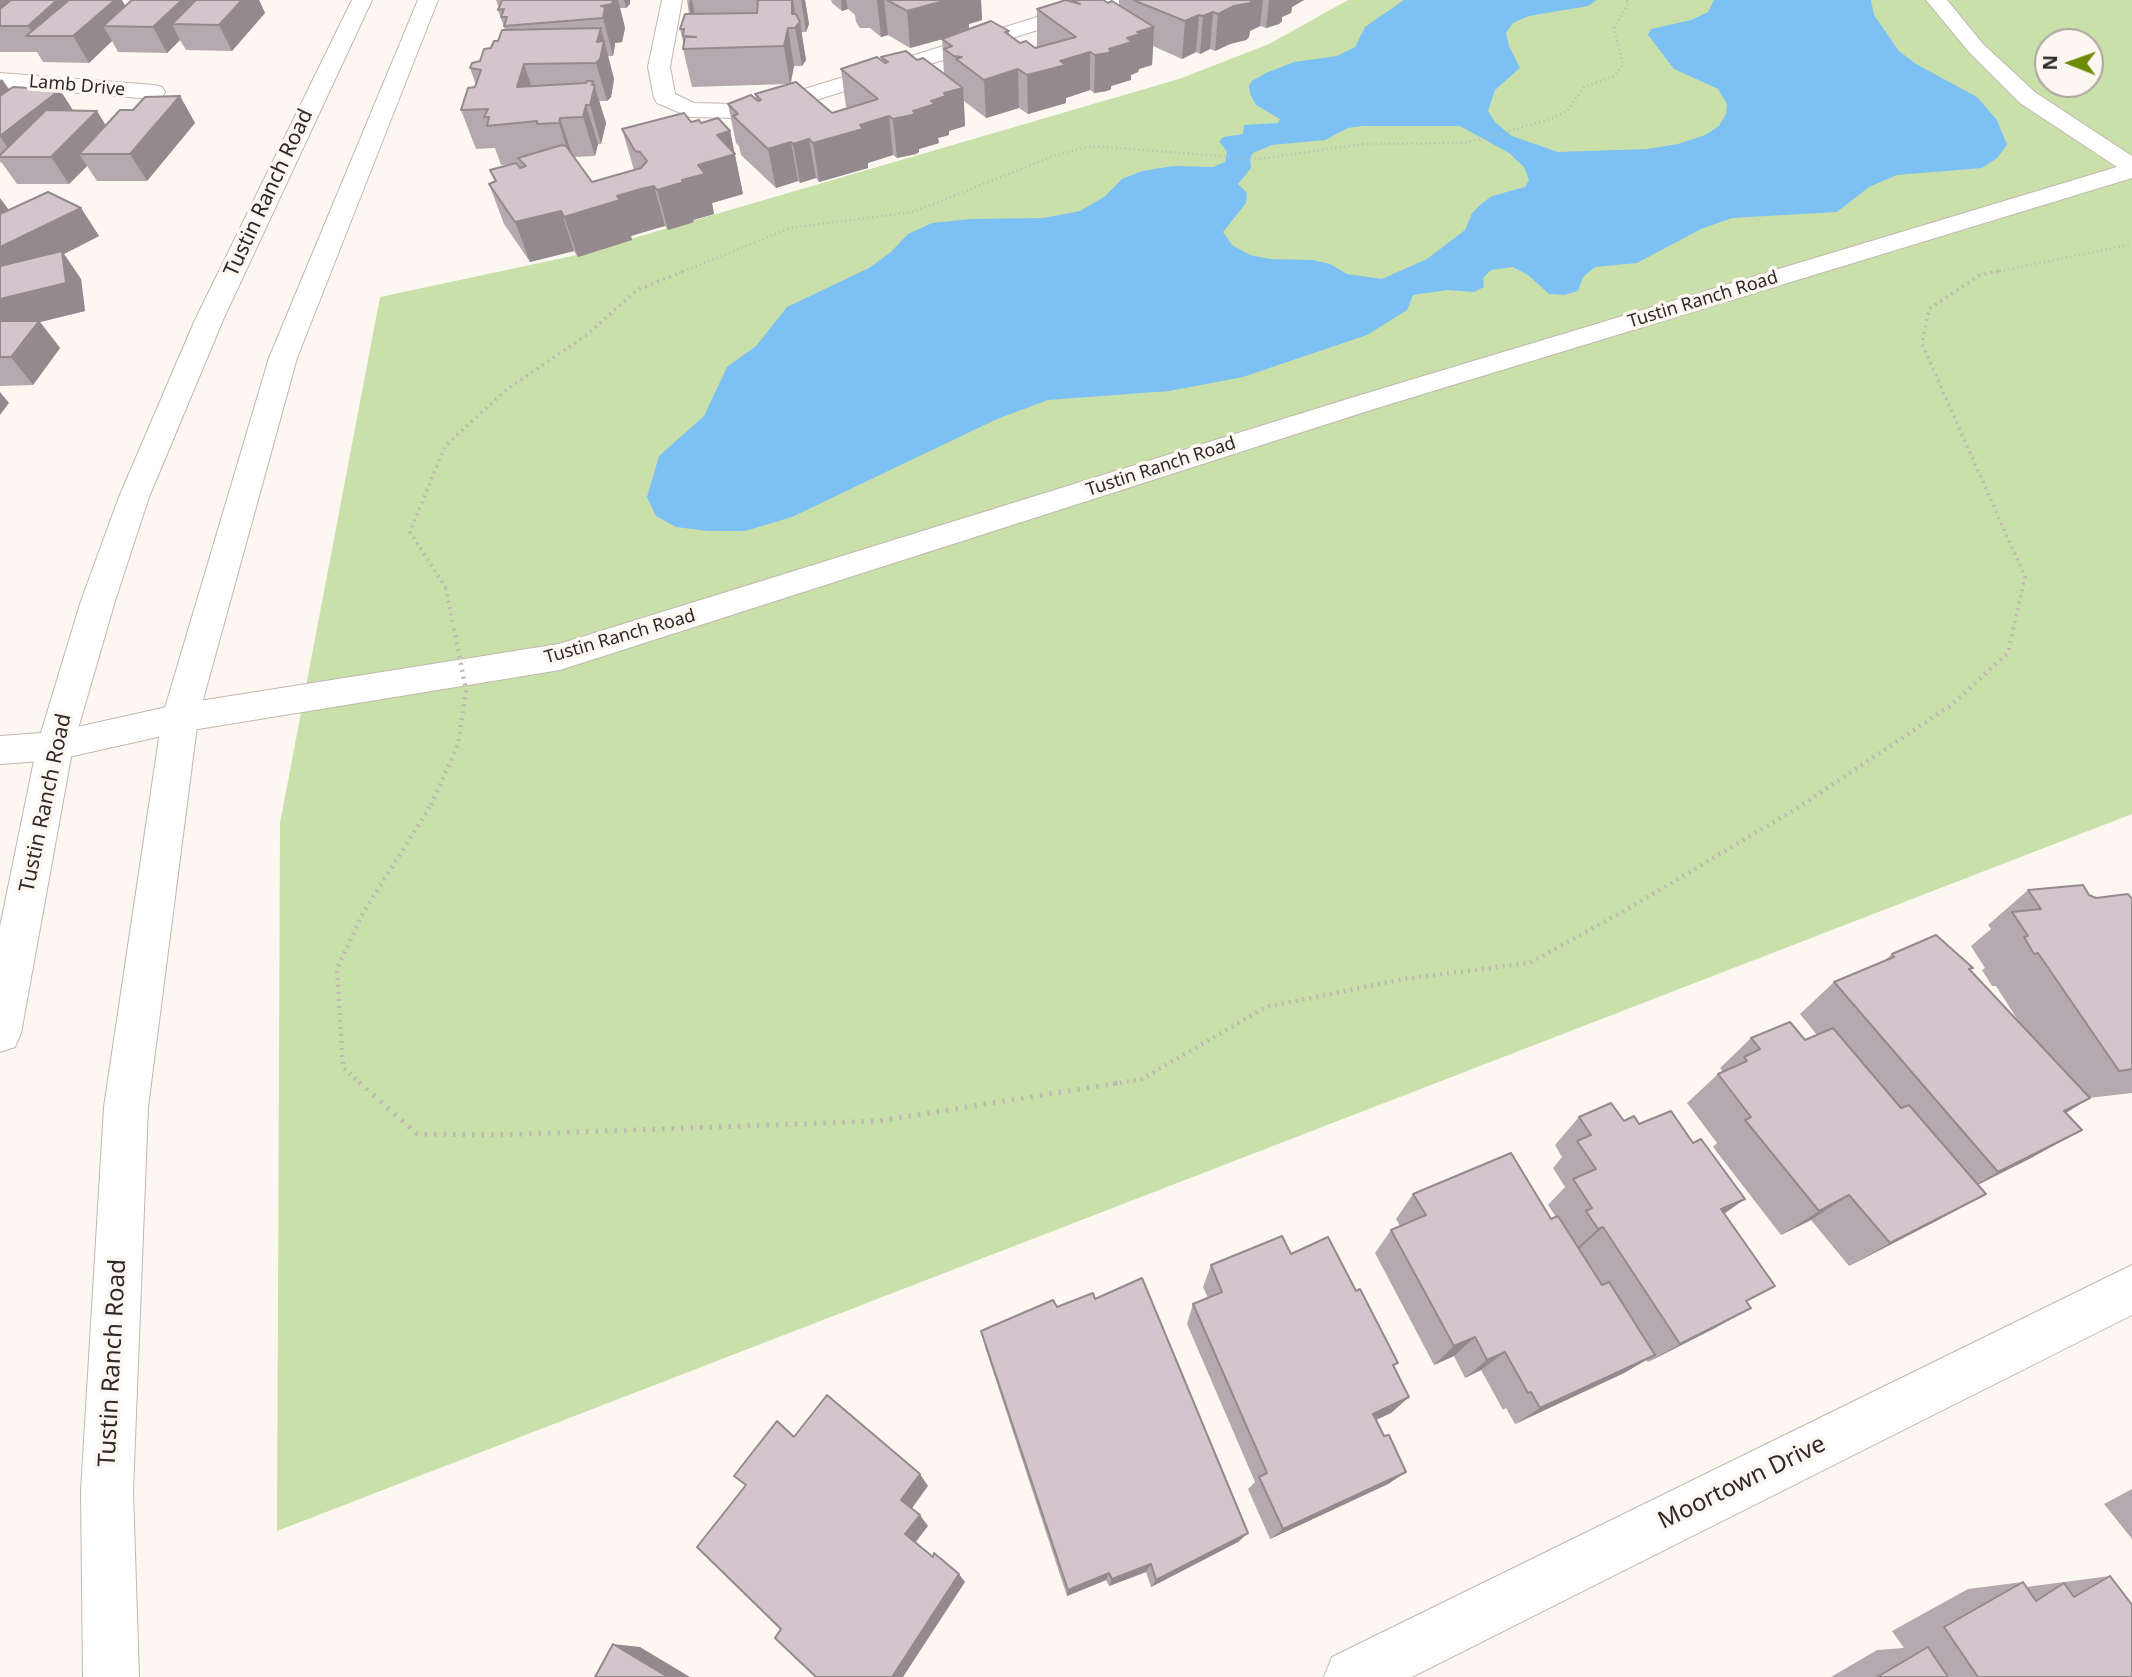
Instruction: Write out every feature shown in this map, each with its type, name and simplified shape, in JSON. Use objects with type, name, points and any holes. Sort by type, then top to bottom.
[{"type":"street","name":"Tustin Ranch Road","points":[[0,1033],[55,746],[134,497],[209,320],[362,0]]},
{"type":"street","name":"Tustin Ranch Road","points":[[111,1677],[107,1491],[126,1107],[180,718],[284,358],[428,0]]},
{"type":"street","points":[[672,0],[659,67],[665,98],[690,110],[735,111],[786,103],[1113,0]]},
{"type":"street","points":[[1936,0],[1976,48],[2028,98],[2132,168]]},
{"type":"street","name":"Lamb Drive","points":[[0,80],[154,92]]},
{"type":"street","name":"Tustin Ranch Road","points":[[180,718],[560,657],[1364,403],[2132,168]]},
{"type":"street","points":[[0,750],[55,746],[180,718]]},
{"type":"street","points":[[0,768],[55,746]]},
{"type":"street","name":"Moortown Drive","points":[[1352,1677],[2132,1289]]},
{"type":"path","points":[[1626,0],[1629,4],[1614,28],[1623,65],[1615,76],[1584,87],[1567,111],[1551,119],[1465,143],[1363,144],[1259,159],[1093,146],[1069,152],[978,184],[913,212],[790,228],[637,290],[588,334],[506,390],[445,446],[411,532],[446,588],[466,690],[458,745],[431,805],[363,913],[337,969],[343,1068],[417,1134],[496,1135],[880,1121],[1142,1079],[1266,1007],[1404,979],[1529,963],[1624,911],[1799,807],[1950,706],[2008,653],[2025,577],[1922,344],[1929,309],[1980,275],[2132,244]]},
{"type":"green space","points":[[1348,0],[2132,0],[2132,814],[277,1531],[280,823],[380,297],[572,256],[1179,79],[1269,44]]},
{"type":"water","points":[[1404,0],[1597,0],[1588,6],[1529,16],[1513,23],[1506,33],[1520,68],[1495,90],[1488,111],[1496,123],[1512,136],[1558,152],[1647,149],[1678,144],[1705,135],[1719,126],[1726,114],[1727,104],[1718,89],[1674,69],[1648,35],[1651,29],[1691,20],[1708,12],[1714,0],[1871,0],[1874,15],[1899,51],[1916,64],[1977,97],[1997,120],[2007,145],[1997,158],[1982,168],[1897,175],[1869,187],[1837,212],[1732,218],[1701,229],[1637,263],[1595,267],[1583,277],[1578,291],[1564,295],[1549,294],[1528,275],[1513,267],[1491,270],[1483,278],[1484,287],[1474,292],[1448,290],[1413,295],[1407,310],[1367,335],[1243,377],[1169,391],[1048,400],[997,419],[792,517],[745,531],[708,531],[676,527],[656,516],[647,497],[659,456],[704,416],[727,367],[756,346],[787,307],[869,268],[891,252],[908,234],[932,223],[971,219],[1043,218],[1080,211],[1104,197],[1122,179],[1142,171],[1173,166],[1213,167],[1225,162],[1227,151],[1219,142],[1223,137],[1243,134],[1244,125],[1278,123],[1280,119],[1256,105],[1250,94],[1249,86],[1252,81],[1294,62],[1337,56],[1355,47],[1365,27]],"holes":[[[1363,126],[1460,126],[1509,153],[1524,167],[1529,180],[1525,187],[1492,196],[1481,204],[1472,213],[1465,230],[1427,259],[1382,279],[1347,274],[1330,264],[1313,260],[1270,259],[1250,255],[1232,245],[1223,232],[1246,203],[1247,193],[1238,184],[1251,168],[1250,158],[1253,153],[1272,145],[1325,140],[1348,128]]]},
{"type":"building","points":[[11,0],[57,0],[28,26],[0,26],[0,9]]},
{"type":"building","points":[[69,0],[115,0],[73,36],[26,36]]},
{"type":"building","points":[[132,0],[182,0],[153,27],[103,26]]},
{"type":"building","points":[[196,0],[242,0],[219,25],[172,24]]},
{"type":"building","points":[[502,0],[613,0],[612,4],[601,6],[605,7],[603,18],[504,26],[507,17],[501,17],[504,9],[498,10]]},
{"type":"building","points":[[758,0],[792,0],[792,14],[796,14],[800,22],[795,28],[788,28],[784,46],[683,49],[685,37],[696,37],[683,36],[684,29],[680,29],[685,14],[757,13]]},
{"type":"building","points":[[887,0],[947,0],[907,11]]},
{"type":"building","points":[[1066,0],[1080,4],[1073,0],[1103,0],[1108,3],[1112,1],[1154,27],[1137,32],[1140,34],[1127,38],[1132,42],[1109,49],[1112,51],[1108,53],[1095,55],[1090,52],[1060,61],[1066,65],[1027,75],[1018,69],[984,80],[956,59],[962,57],[954,56],[944,49],[952,46],[942,39],[991,21],[1009,31],[1005,32],[1020,43],[1026,41],[1035,48],[1076,37],[1037,9]]},
{"type":"building","points":[[1133,0],[1253,0],[1218,14],[1213,12],[1185,21]]},
{"type":"building","points":[[601,28],[597,42],[604,41],[600,59],[596,63],[524,64],[517,87],[593,81],[592,85],[595,85],[590,105],[586,105],[583,117],[560,118],[559,123],[537,124],[537,121],[487,126],[489,117],[484,117],[488,109],[461,110],[468,88],[475,87],[481,70],[470,68],[472,63],[480,61],[484,49],[491,48],[494,41],[498,41],[502,30]]},
{"type":"building","points":[[906,51],[917,60],[923,58],[963,88],[944,93],[946,96],[931,101],[935,104],[913,111],[915,113],[912,115],[893,119],[889,116],[860,125],[863,129],[813,143],[809,139],[768,149],[733,116],[738,114],[728,104],[751,95],[758,101],[761,100],[755,94],[796,82],[832,113],[878,99],[841,69],[877,57],[885,63],[888,62],[881,57]]},
{"type":"building","points":[[13,87],[60,90],[0,136],[0,96]]},
{"type":"building","points":[[180,96],[130,154],[79,154],[120,110],[133,110],[145,97]]},
{"type":"building","points":[[46,110],[97,111],[51,157],[0,157],[0,155]]},
{"type":"building","points":[[684,113],[691,122],[699,120],[701,123],[718,118],[730,131],[717,135],[735,154],[698,165],[705,174],[682,180],[684,182],[657,190],[654,186],[617,196],[620,200],[564,217],[561,211],[515,222],[489,184],[496,181],[490,170],[516,163],[520,168],[526,166],[518,158],[562,145],[566,146],[592,182],[641,168],[647,161],[640,152],[635,151],[622,129]]},
{"type":"building","points":[[48,192],[81,208],[0,247],[0,214]]},
{"type":"building","points":[[62,251],[66,283],[0,299],[0,266]]},
{"type":"building","points":[[0,321],[39,321],[11,357],[0,357]]},
{"type":"building","points":[[2083,885],[2089,895],[2096,898],[2128,894],[2132,899],[2132,1069],[2119,1071],[2038,953],[2034,954],[2024,937],[2028,936],[2012,912],[2041,909],[2028,890]]},
{"type":"building","points":[[1936,935],[1973,968],[1969,969],[2090,1098],[2064,1111],[2082,1130],[1998,1172],[1834,982],[1894,957],[1892,954]]},
{"type":"building","points":[[1790,1022],[1805,1040],[1833,1028],[1901,1108],[1909,1105],[1986,1194],[1890,1243],[1849,1195],[1819,1211],[1745,1120],[1751,1117],[1718,1074],[1747,1061],[1744,1057],[1760,1049],[1751,1038]]},
{"type":"building","points":[[1611,1103],[1624,1121],[1634,1116],[1639,1124],[1671,1111],[1693,1143],[1701,1139],[1745,1199],[1721,1209],[1775,1286],[1746,1301],[1751,1308],[1680,1344],[1603,1227],[1598,1229],[1586,1211],[1592,1208],[1573,1179],[1596,1169],[1577,1141],[1591,1135],[1579,1117]]},
{"type":"building","points":[[1511,1153],[1551,1219],[1558,1216],[1602,1285],[1609,1282],[1655,1355],[1540,1408],[1531,1392],[1528,1393],[1505,1352],[1487,1360],[1475,1337],[1454,1346],[1391,1230],[1426,1215],[1413,1194]]},
{"type":"building","points":[[1282,1236],[1291,1254],[1328,1237],[1356,1291],[1360,1289],[1398,1363],[1393,1365],[1409,1397],[1373,1414],[1384,1436],[1389,1435],[1406,1472],[1283,1529],[1259,1477],[1267,1473],[1193,1304],[1222,1292],[1211,1265]]},
{"type":"building","points":[[1142,1278],[1248,1533],[1156,1580],[1151,1564],[1112,1579],[1109,1573],[1068,1590],[981,1331],[1053,1300],[1057,1307],[1093,1293],[1095,1299]]},
{"type":"building","points":[[827,1395],[920,1474],[901,1500],[920,1515],[905,1534],[959,1574],[892,1677],[816,1677],[775,1638],[781,1629],[697,1547],[746,1485],[734,1476],[777,1421],[794,1437]]},
{"type":"building","points":[[2110,1576],[2132,1605],[2132,1677],[1978,1677],[1944,1627],[2023,1582],[2036,1601],[2064,1583],[2074,1597]]},
{"type":"building","points":[[613,1644],[668,1677],[595,1677]]},
{"type":"building","points":[[1928,1647],[1948,1677],[1877,1677]]}]
